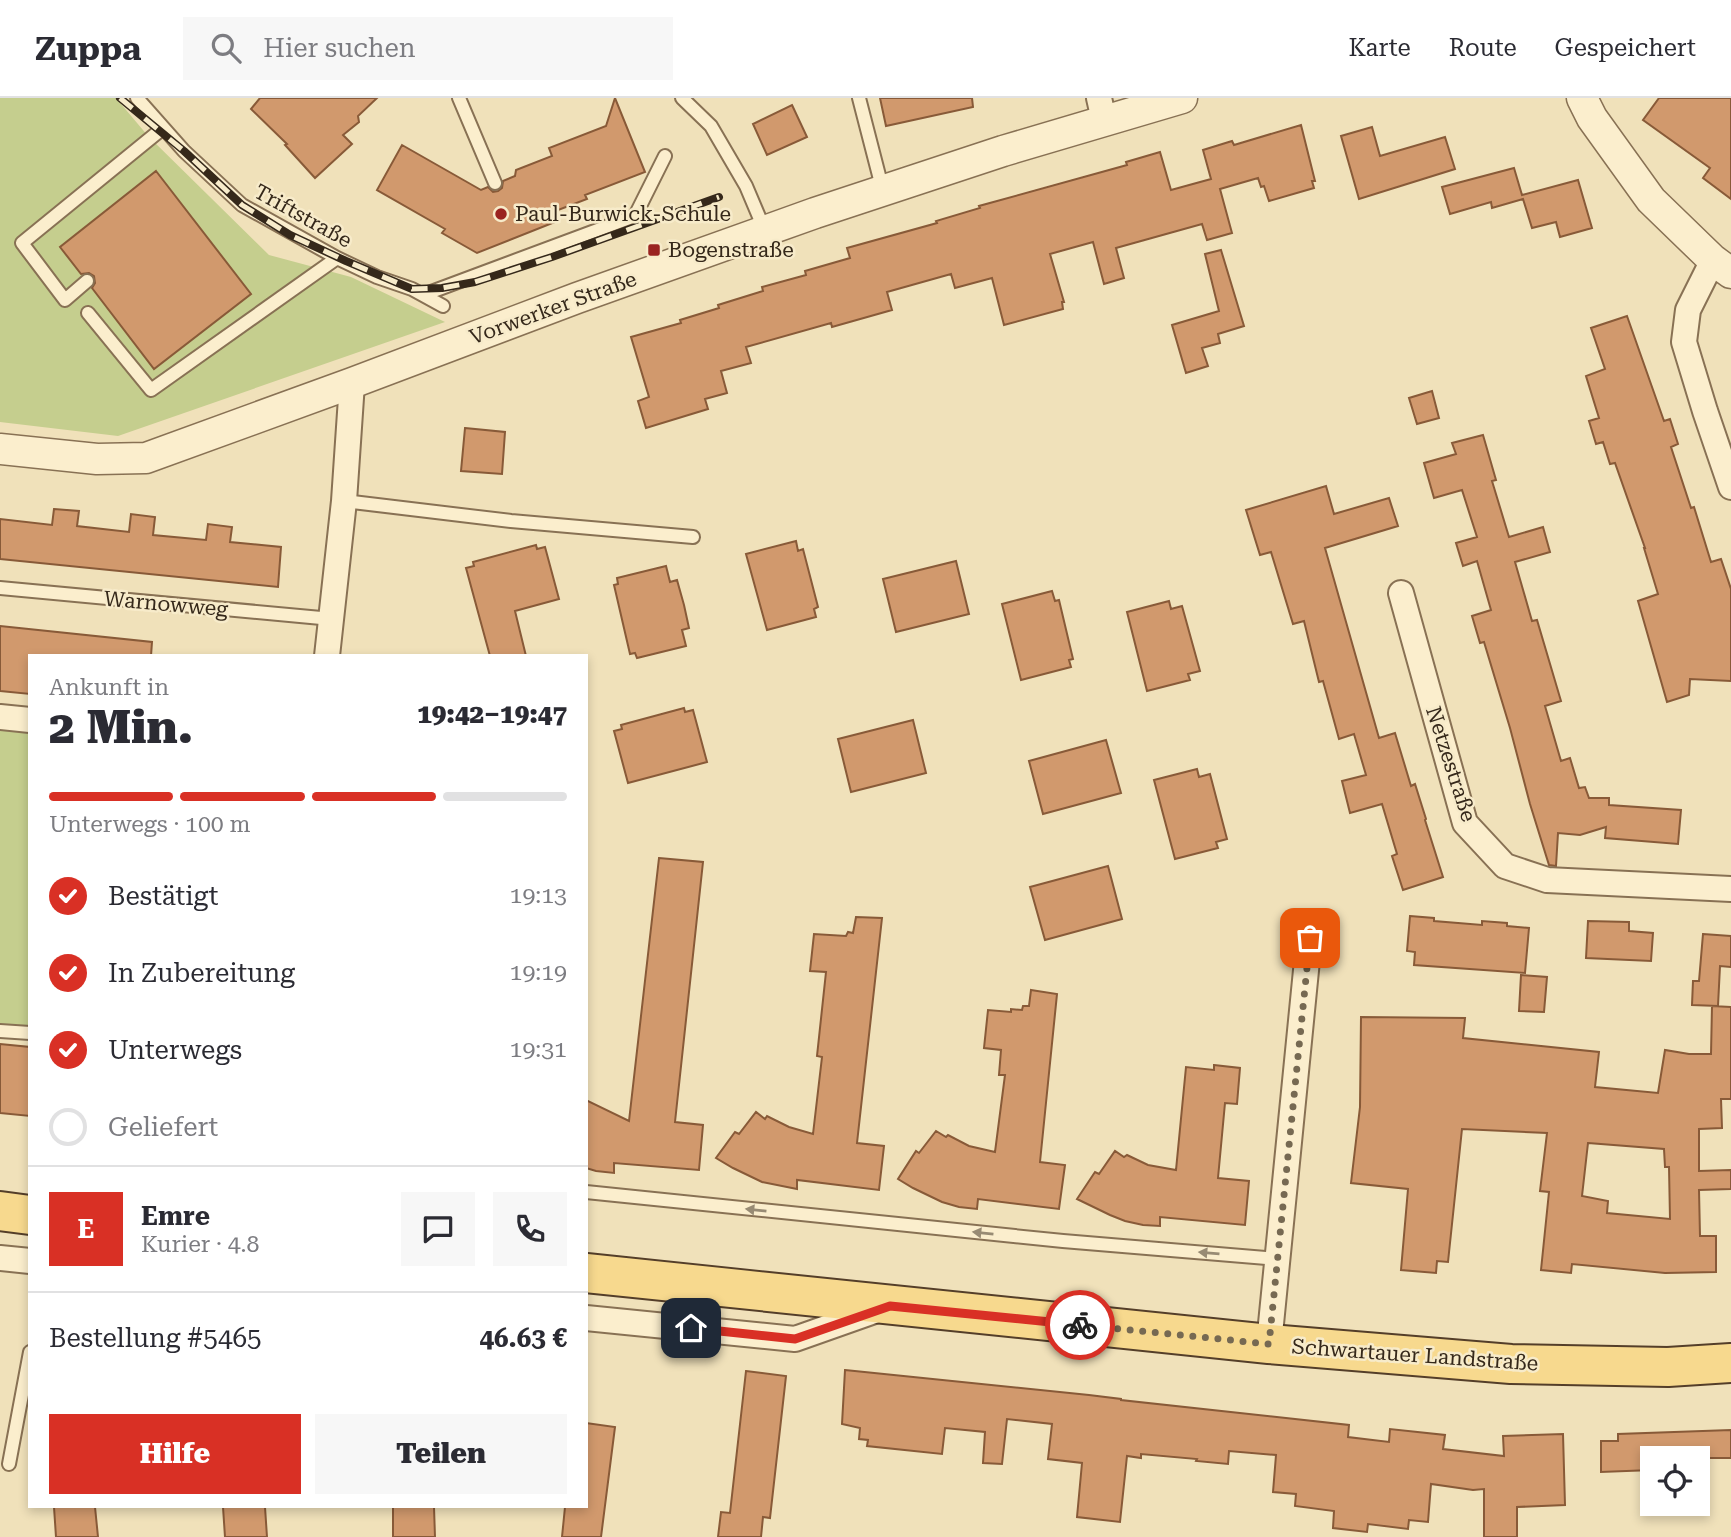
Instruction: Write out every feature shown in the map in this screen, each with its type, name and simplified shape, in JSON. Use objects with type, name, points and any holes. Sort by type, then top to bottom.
[{"type":"main road","points":[[0,1211],[28,1215]]},
{"type":"main road","name":"Schwartauer Landstraße","points":[[588,1273],[1269,1344],[1511,1364],[1668,1367],[1731,1363]]},
{"type":"street","name":"Vorwerker Straße","points":[[0,449],[97,459],[146,458],[577,298],[884,191],[1102,109],[1182,98]]},
{"type":"street","points":[[1582,98],[1592,118],[1651,200],[1722,267],[1688,310],[1684,342],[1731,487]]},
{"type":"street","points":[[327,654],[344,501],[352,383]]},
{"type":"street","name":"Netzestraße","points":[[1401,593],[1465,823],[1506,866],[1547,880],[1731,890]]},
{"type":"street","points":[[0,717],[28,720]]},
{"type":"street","points":[[1269,1344],[1310,930]]},
{"type":"street","points":[[0,1258],[28,1261]]},
{"type":"street","name":"Schwartauer Landstraße","points":[[588,1318],[795,1339],[890,1306]]},
{"type":"lane","name":"Triftstraße","points":[[137,98],[184,151],[242,205],[337,258],[377,277],[412,289],[443,306]]},
{"type":"lane","points":[[459,98],[495,183]]},
{"type":"lane","points":[[682,98],[711,126],[746,186],[765,231]]},
{"type":"lane","points":[[859,98],[884,191]]},
{"type":"lane","points":[[87,281],[65,300],[22,243],[163,128]]},
{"type":"lane","points":[[423,295],[635,216],[665,156]]},
{"type":"lane","points":[[88,313],[151,390],[337,258]]},
{"type":"lane","points":[[344,501],[511,521],[693,537]]},
{"type":"lane","name":"Warnowweg","points":[[0,588],[332,619]]},
{"type":"lane","points":[[0,1031],[28,1033]]},
{"type":"lane","points":[[588,1192],[1277,1259]]},
{"type":"lane","points":[[9,1464],[28,1363]]},
{"type":"green space","points":[[0,98],[116,98],[148,136],[269,255],[351,277],[445,322],[118,436],[0,422]]},
{"type":"green space","points":[[0,717],[28,720],[28,1033],[0,1031]]},
{"type":"building","points":[[260,98],[377,98],[358,116],[359,122],[343,135],[352,144],[315,178],[285,145],[287,144],[251,109]]},
{"type":"building","points":[[615,98],[645,172],[585,195],[587,199],[558,210],[555,222],[477,253],[442,233],[445,229],[377,190],[402,145],[481,190],[488,187],[493,192],[498,191],[502,188],[503,181],[515,176],[516,170],[552,156],[549,148],[606,126]]},
{"type":"building","points":[[880,98],[972,98],[973,107],[886,126]]},
{"type":"building","points":[[1659,98],[1731,98],[1731,199],[1703,178],[1710,168],[1643,120]]},
{"type":"building","points":[[792,105],[807,137],[767,155],[753,124]]},
{"type":"building","points":[[1301,125],[1315,181],[1312,181],[1314,188],[1269,201],[1258,178],[1220,189],[1232,233],[1207,240],[1202,224],[1116,248],[1124,278],[1104,284],[1093,242],[1050,254],[1064,302],[1063,309],[1004,325],[992,278],[955,288],[951,274],[887,292],[892,310],[832,327],[831,323],[746,347],[751,363],[721,371],[727,393],[705,399],[708,409],[646,428],[638,401],[649,397],[631,337],[681,323],[680,320],[719,308],[718,305],[763,291],[762,287],[806,275],[805,271],[850,258],[847,248],[937,223],[936,221],[980,208],[979,206],[1127,165],[1126,162],[1160,152],[1171,190],[1211,179],[1203,150],[1232,141],[1234,145]]},
{"type":"building","points":[[1372,127],[1380,156],[1445,137],[1455,169],[1359,199],[1341,136]]},
{"type":"building","points":[[1514,168],[1522,195],[1578,180],[1592,228],[1560,237],[1556,222],[1532,228],[1523,199],[1492,208],[1491,202],[1450,214],[1442,187]]},
{"type":"building","points":[[156,171],[251,294],[154,369],[92,288],[95,283],[94,276],[89,273],[81,274],[60,247]]},
{"type":"building","points":[[1221,250],[1244,326],[1218,334],[1220,343],[1202,348],[1208,366],[1186,373],[1172,325],[1219,311],[1205,254]]},
{"type":"building","points":[[1627,316],[1664,421],[1670,419],[1678,444],[1671,447],[1711,562],[1721,559],[1731,589],[1731,681],[1690,679],[1689,695],[1667,702],[1638,601],[1658,594],[1615,463],[1610,464],[1603,442],[1596,444],[1589,421],[1599,418],[1586,376],[1605,369],[1591,328]]},
{"type":"building","points":[[1432,391],[1439,418],[1417,424],[1409,398]]},
{"type":"building","points":[[465,428],[505,432],[502,474],[461,471]]},
{"type":"building","points":[[1483,435],[1496,480],[1492,481],[1509,537],[1543,527],[1550,552],[1515,562],[1532,621],[1537,620],[1561,701],[1545,706],[1561,761],[1570,758],[1579,788],[1585,787],[1589,798],[1609,798],[1609,805],[1681,810],[1678,844],[1605,838],[1606,827],[1580,835],[1558,833],[1556,866],[1549,865],[1484,642],[1480,643],[1472,616],[1491,610],[1477,561],[1463,566],[1456,543],[1477,537],[1462,490],[1434,498],[1424,463],[1456,454],[1452,443]]},
{"type":"building","points":[[1326,486],[1334,514],[1389,498],[1398,526],[1325,548],[1379,738],[1395,733],[1411,786],[1415,784],[1443,877],[1403,890],[1392,856],[1397,854],[1382,804],[1350,813],[1342,781],[1366,775],[1354,734],[1339,739],[1323,681],[1319,682],[1304,621],[1293,624],[1271,552],[1260,555],[1246,510]]},
{"type":"building","points":[[54,509],[79,511],[77,526],[129,532],[131,514],[155,517],[153,535],[206,540],[208,524],[232,527],[230,542],[281,547],[278,587],[0,559],[0,519],[52,525]]},
{"type":"building","points":[[796,541],[798,551],[803,549],[818,607],[814,609],[816,617],[767,630],[746,554]]},
{"type":"building","points":[[536,545],[537,549],[545,547],[559,599],[515,611],[526,654],[489,654],[466,568],[474,566],[473,562]]},
{"type":"building","points":[[956,561],[969,614],[896,632],[883,579]]},
{"type":"building","points":[[666,566],[670,582],[677,580],[684,605],[689,628],[682,630],[686,646],[637,658],[635,653],[630,654],[614,585],[618,584],[617,578]]},
{"type":"building","points":[[1052,591],[1055,601],[1059,600],[1073,659],[1069,660],[1071,667],[1021,680],[1002,604]]},
{"type":"building","points":[[1169,601],[1171,609],[1182,606],[1200,671],[1188,674],[1190,680],[1147,691],[1127,612]]},
{"type":"building","points":[[0,626],[152,642],[151,654],[28,654],[28,694],[0,691]]},
{"type":"building","points":[[684,708],[685,712],[693,710],[707,762],[628,783],[614,731],[622,729],[621,725]]},
{"type":"building","points":[[913,720],[926,773],[851,792],[838,739]]},
{"type":"building","points":[[1106,740],[1121,793],[1043,814],[1029,761]]},
{"type":"building","points":[[1197,769],[1199,777],[1210,774],[1227,839],[1216,842],[1218,848],[1175,859],[1154,780]]},
{"type":"building","points":[[659,858],[703,862],[675,1122],[703,1125],[699,1170],[614,1163],[614,1173],[588,1169],[588,1101],[629,1121]]},
{"type":"building","points":[[1108,866],[1122,919],[1045,940],[1030,887]]},
{"type":"building","points":[[1410,916],[1482,925],[1482,921],[1507,923],[1507,926],[1529,928],[1525,973],[1414,965],[1415,952],[1407,951]]},
{"type":"building","points":[[856,917],[882,918],[857,1143],[884,1146],[879,1190],[797,1180],[797,1189],[762,1182],[716,1158],[735,1132],[739,1134],[756,1112],[765,1119],[767,1116],[789,1127],[813,1134],[822,1057],[817,1056],[826,972],[810,971],[814,934],[846,936],[848,932],[853,933]]},
{"type":"building","points":[[1588,921],[1629,922],[1629,931],[1653,933],[1651,961],[1586,958]]},
{"type":"building","points":[[1703,934],[1731,936],[1731,967],[1720,966],[1718,1006],[1692,1005],[1693,981],[1699,981]]},
{"type":"building","points":[[1521,975],[1547,977],[1544,1012],[1519,1011]]},
{"type":"building","points":[[1031,990],[1057,994],[1040,1162],[1065,1165],[1059,1209],[978,1199],[977,1209],[959,1207],[942,1202],[898,1179],[916,1151],[919,1153],[936,1131],[969,1146],[995,1152],[1005,1075],[999,1075],[1001,1050],[984,1048],[988,1010],[1022,1010],[1023,1006],[1029,1006]]},
{"type":"building","points":[[1712,1006],[1731,1007],[1731,1099],[1721,1099],[1722,1128],[1699,1129],[1699,1171],[1731,1170],[1731,1189],[1699,1190],[1700,1236],[1716,1236],[1716,1272],[1665,1273],[1572,1264],[1571,1273],[1541,1270],[1549,1192],[1540,1191],[1547,1133],[1462,1129],[1448,1262],[1437,1261],[1436,1273],[1401,1270],[1408,1189],[1351,1183],[1360,1107],[1361,1017],[1465,1018],[1463,1038],[1599,1052],[1595,1087],[1658,1093],[1665,1050],[1711,1054]],"holes":[[[1588,1143],[1664,1149],[1665,1167],[1669,1167],[1670,1219],[1607,1213],[1608,1201],[1582,1196]]]},
{"type":"building","points":[[0,1044],[28,1047],[28,1116],[0,1113]]},
{"type":"building","points":[[1214,1065],[1240,1068],[1237,1104],[1225,1103],[1218,1178],[1249,1181],[1245,1225],[1160,1217],[1160,1226],[1143,1225],[1125,1221],[1077,1199],[1095,1172],[1099,1174],[1115,1151],[1148,1165],[1176,1170],[1186,1067],[1214,1070]]},
{"type":"building","points":[[845,1370],[1349,1425],[1348,1437],[1389,1442],[1390,1429],[1445,1435],[1443,1449],[1504,1456],[1503,1436],[1563,1434],[1565,1505],[1517,1507],[1517,1537],[1484,1537],[1484,1489],[1431,1484],[1428,1522],[1409,1520],[1408,1529],[1368,1524],[1367,1532],[1333,1528],[1334,1511],[1295,1506],[1296,1494],[1273,1492],[1276,1455],[1229,1451],[1228,1464],[1141,1454],[1141,1458],[1127,1456],[1120,1522],[1077,1517],[1082,1463],[1048,1459],[1052,1424],[1007,1419],[1002,1464],[983,1463],[985,1432],[945,1428],[942,1454],[867,1446],[868,1440],[859,1439],[860,1428],[842,1424]]},
{"type":"building","points":[[746,1371],[786,1376],[770,1518],[763,1517],[761,1537],[718,1537],[721,1512],[730,1513]]},
{"type":"building","points":[[588,1423],[615,1427],[601,1537],[562,1537],[565,1508],[588,1508]]},
{"type":"building","points":[[1731,1430],[1731,1458],[1710,1458],[1710,1446],[1640,1446],[1640,1470],[1601,1472],[1601,1441],[1618,1441],[1618,1434]]},
{"type":"building","points":[[54,1508],[95,1508],[98,1537],[56,1537]]},
{"type":"building","points":[[223,1508],[265,1508],[267,1537],[225,1537]]},
{"type":"building","points":[[393,1508],[434,1508],[435,1537],[393,1537]]},
{"type":"railway","points":[[120,98],[184,151],[242,205],[290,235],[412,289],[442,288],[475,282],[719,197]]},
{"type":"way so far","points":[[1080,1325],[1269,1344],[1310,938]]},
{"type":"place","name":"Paul-Burwick-Schule","points":[[501,214]]},
{"type":"place","name":"Bogenstraße","points":[[654,250]]},
{"type":"route","points":[[691,1328],[795,1339],[890,1306],[1080,1325]]}]
